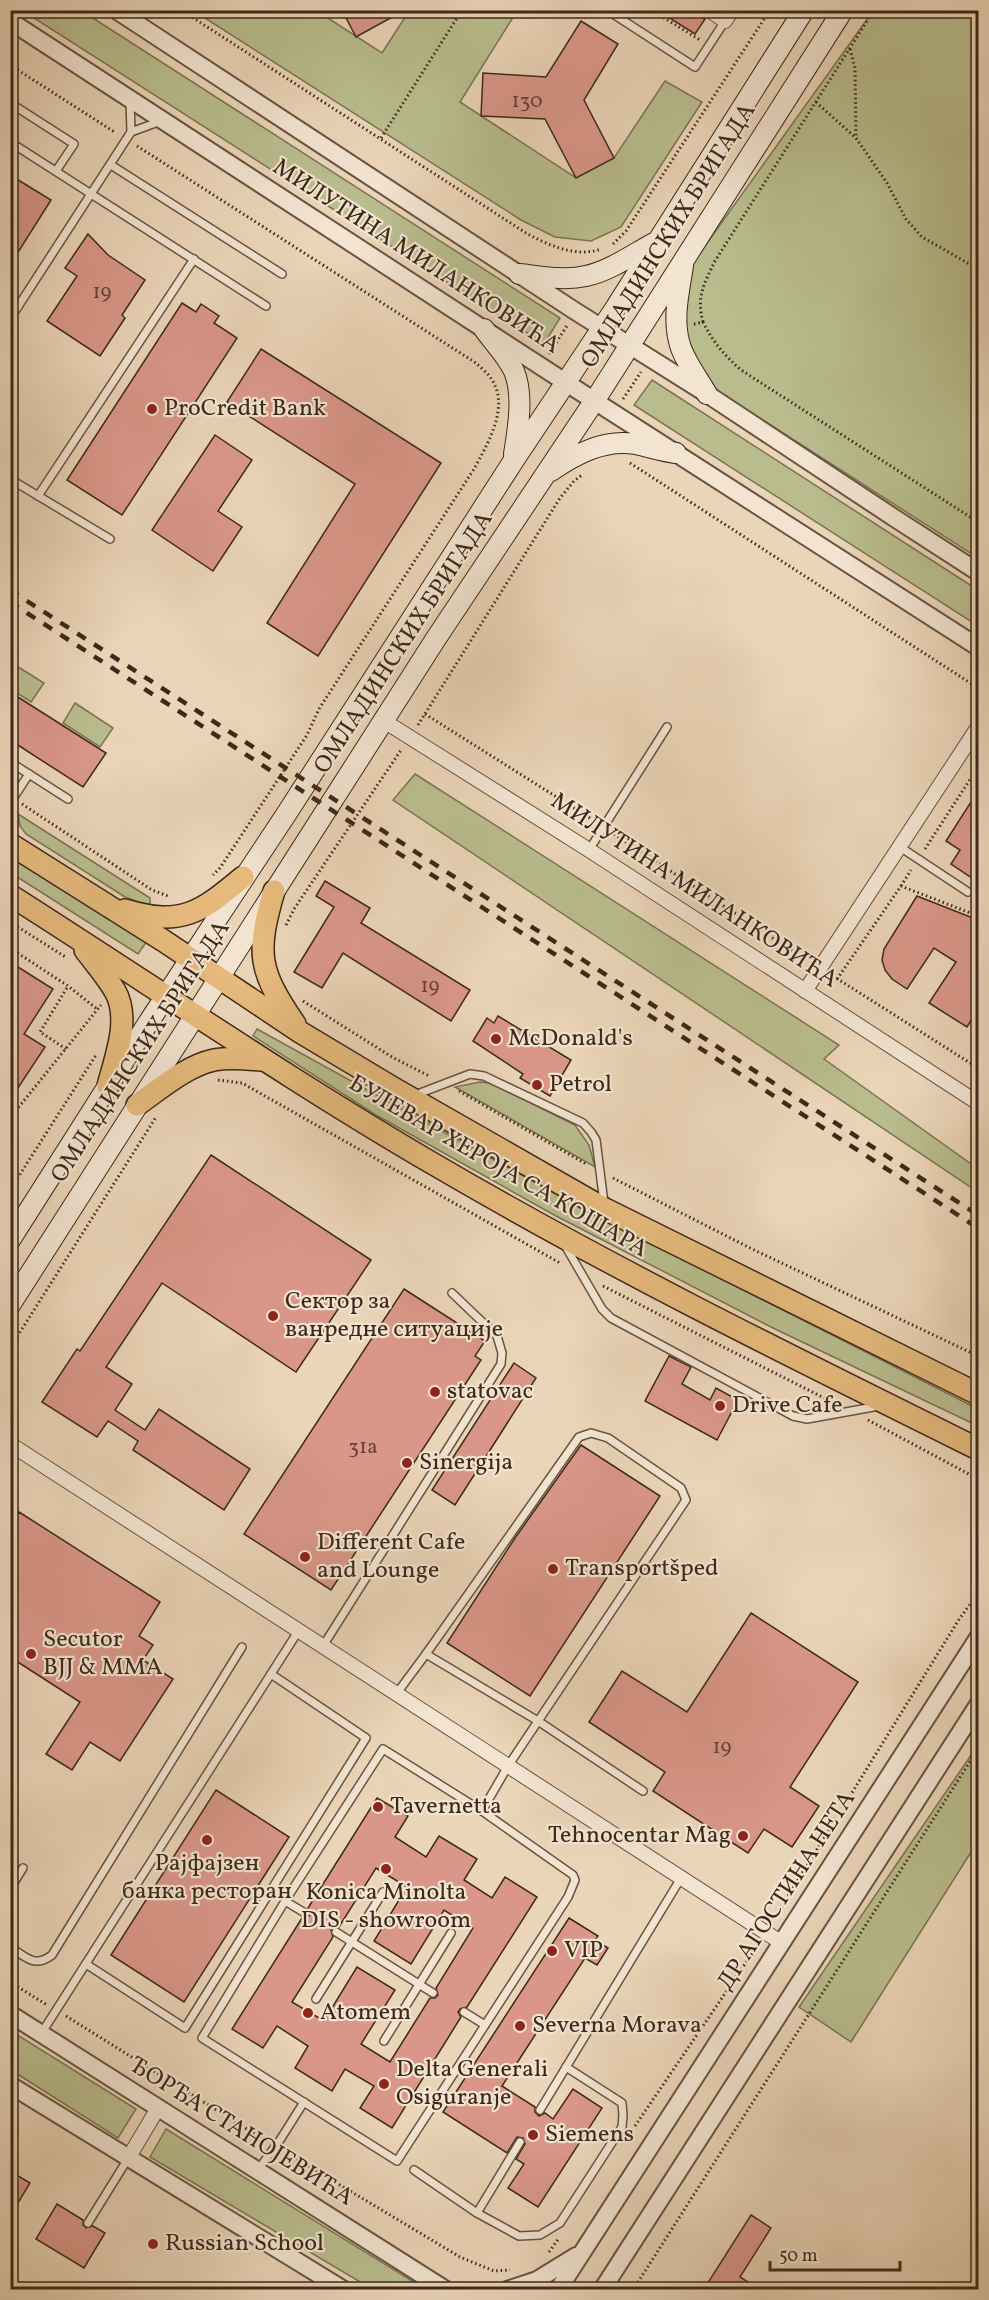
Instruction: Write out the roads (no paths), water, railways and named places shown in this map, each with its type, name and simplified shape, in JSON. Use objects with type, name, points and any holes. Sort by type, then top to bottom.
[{"type":"main road","name":"ОМЛАДИНСКИХ БРИГАДА","points":[[10,1240],[243,876],[601,328],[804,10]]},
{"type":"main road","name":"ОМЛАДИНСКИХ БРИГАДА","points":[[10,1305],[274,891],[630,346],[843,10]]},
{"type":"main road","points":[[519,274],[563,278],[587,276],[603,271],[657,241]]},
{"type":"main road","points":[[684,258],[676,313],[680,346],[707,394]]},
{"type":"main road","points":[[484,329],[507,358],[515,373],[519,413],[514,460]]},
{"type":"main road","points":[[544,475],[571,458],[608,443],[633,444],[676,453]]},
{"type":"main road","name":"БУЛЕВАР ХЕРОЈА СА КОШАРА","points":[[10,844],[191,959],[300,1032],[605,1209],[978,1394]]},
{"type":"main road","points":[[104,903],[143,915],[164,918],[177,906],[205,907],[243,876]]},
{"type":"main road","points":[[274,891],[265,923],[264,969],[273,989],[300,1032]]},
{"type":"main road","name":"БУЛЕВАР ХЕРОЈА СА КОШАРА","points":[[10,895],[266,1061],[435,1165],[560,1237],[978,1449]]},
{"type":"main road","points":[[71,934],[116,993],[122,1011],[108,1086]]},
{"type":"main road","points":[[137,1105],[179,1075],[213,1060],[233,1058],[266,1061]]},
{"type":"street","name":"МИЛУТИНА МИЛАНКОВИЋА","points":[[116,10],[575,312],[707,394],[978,572]]},
{"type":"street","points":[[710,10],[729,16]]},
{"type":"street","name":"МИЛУТИНА МИЛАНКОВИЋА","points":[[10,21],[978,647]]},
{"type":"street","name":"МИЛУТИНА МИЛАНКОВИЋА","points":[[384,721],[589,850],[978,1102]]},
{"type":"street","points":[[805,991],[978,727]]},
{"type":"street","points":[[10,1444],[782,1943]]},
{"type":"street","name":"ДР АГОСТИНА НЕТА","points":[[558,2289],[978,1638]]},
{"type":"street","points":[[602,2289],[978,1705]]},
{"type":"street","name":"ЂОРЂА СТАНОЈЕВИЋА","points":[[10,2014],[257,2171],[450,2289]]},
{"type":"street","points":[[10,2085],[344,2289]]},
{"type":"street","points":[[129,2157],[159,2108]]},
{"type":"street","points":[[507,2289],[537,2280],[582,2252]]},
{"type":"street","points":[[612,2289],[615,2270]]},
{"type":"lane","points":[[607,10],[695,67],[729,16]]},
{"type":"lane","points":[[10,319],[93,195],[131,132],[130,99]]},
{"type":"lane","points":[[10,103],[74,144],[56,171]]},
{"type":"lane","points":[[131,132],[163,121]]},
{"type":"lane","points":[[10,142],[266,306]]},
{"type":"lane","points":[[111,165],[282,274]]},
{"type":"lane","points":[[38,496],[194,259]]},
{"type":"lane","points":[[10,479],[110,539]]},
{"type":"lane","points":[[589,850],[667,727]]},
{"type":"lane","points":[[10,762],[68,799]]},
{"type":"lane","points":[[12,801],[29,774]]},
{"type":"lane","points":[[900,847],[969,892]]},
{"type":"lane","points":[[409,1097],[470,1074],[484,1076],[583,1123],[596,1140],[605,1209]]},
{"type":"lane","points":[[560,1237],[602,1309],[611,1318],[793,1416],[807,1419],[888,1404]]},
{"type":"lane","points":[[323,1646],[501,1364],[502,1353],[497,1336],[452,1293]]},
{"type":"lane","points":[[397,1694],[579,1437],[591,1433],[608,1438],[681,1488],[686,1500],[508,1766],[482,1811]]},
{"type":"lane","points":[[41,2034],[299,1630]]},
{"type":"lane","points":[[10,1947],[32,1961],[44,1961],[52,1955],[242,1647]]},
{"type":"lane","points":[[426,1653],[538,1721],[643,1791]]},
{"type":"lane","points":[[86,1964],[185,2028],[366,1738],[271,1674]]},
{"type":"lane","points":[[383,1749],[482,1811],[573,1875],[575,1880],[568,1897],[397,2160],[202,2038],[285,1901],[383,1749]]},
{"type":"lane","points":[[10,1890],[23,1868]]},
{"type":"lane","points":[[540,2110],[681,1878]]},
{"type":"lane","points":[[316,1999],[383,1892]]},
{"type":"lane","points":[[285,1901],[305,1913]]},
{"type":"lane","points":[[336,1932],[433,1993]]},
{"type":"lane","points":[[384,2041],[451,1933]]},
{"type":"lane","points":[[464,2012],[484,2025]]},
{"type":"lane","points":[[414,2170],[477,2213],[519,2236],[540,2235],[560,2223],[622,2127],[623,2115],[622,2103],[566,2067]]},
{"type":"lane","points":[[257,2171],[304,2102]]},
{"type":"lane","points":[[477,2213],[520,2142]]},
{"type":"lane","points":[[88,2223],[129,2157]]},
{"type":"railway","points":[[10,590],[978,1215]]},
{"type":"railway","points":[[10,602],[978,1228]]},
{"type":"place","name":"ProCredit Bank","points":[[152,409]]},
{"type":"place","name":"McDonald's","points":[[496,1039]]},
{"type":"place","name":"Petrol","points":[[537,1085]]},
{"type":"place","name":"Сектор за ванредне ситуације","points":[[273,1316]]},
{"type":"place","name":"statovac","points":[[435,1392]]},
{"type":"place","name":"Drive Cafe","points":[[720,1406]]},
{"type":"place","name":"Sinergija","points":[[407,1463]]},
{"type":"place","name":"Different Cafe and Lounge","points":[[305,1557]]},
{"type":"place","name":"Transportšped","points":[[553,1569]]},
{"type":"place","name":"Secutor BJJ & MMA","points":[[31,1654]]},
{"type":"place","name":"Tavernetta","points":[[378,1807]]},
{"type":"place","name":"Tehnocentar Mag","points":[[743,1836]]},
{"type":"place","name":"Рајфајзен банка ресторан","points":[[207,1840]]},
{"type":"place","name":"Konica Minolta DIS - showroom","points":[[386,1869]]},
{"type":"place","name":"VIP","points":[[552,1951]]},
{"type":"place","name":"Atomem","points":[[308,2013]]},
{"type":"place","name":"Severna Morava","points":[[520,2026]]},
{"type":"place","name":"Delta Generali Osiguranje","points":[[384,2084]]},
{"type":"place","name":"Siemens","points":[[533,2135]]},
{"type":"place","name":"Russian School","points":[[153,2244]]}]
